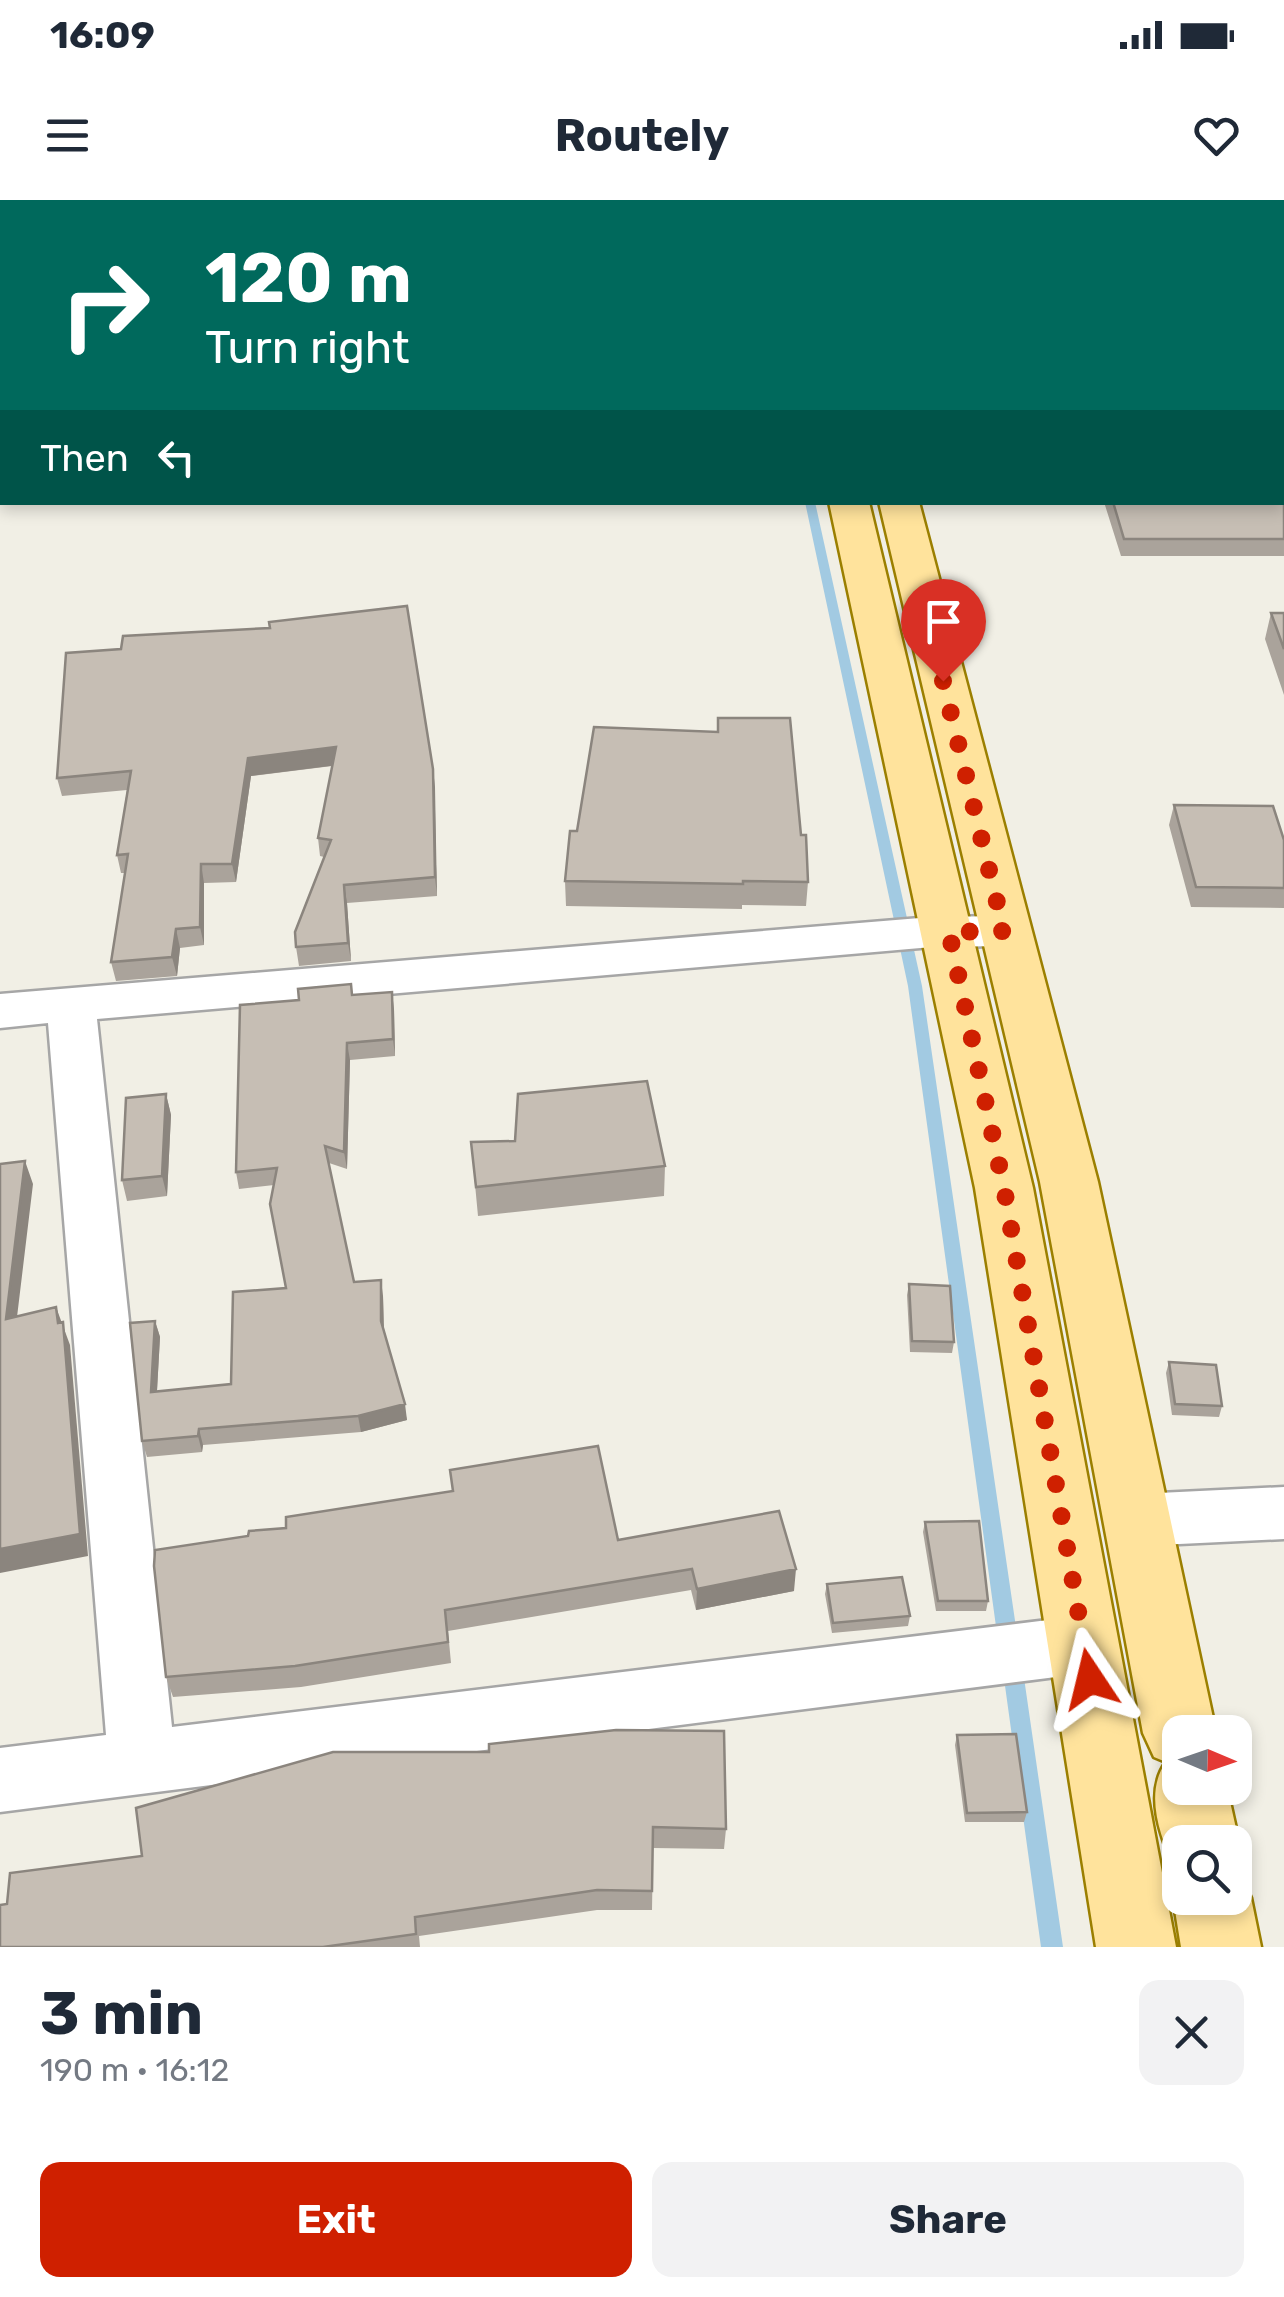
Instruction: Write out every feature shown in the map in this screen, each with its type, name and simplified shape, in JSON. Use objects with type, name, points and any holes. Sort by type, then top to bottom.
[{"type":"main road","points":[[850,505],[962,932],[1069,1182],[1176,1715]]},
{"type":"main road","points":[[899,505],[1004,1188],[1045,1648],[1136,1947]]},
{"type":"main road","points":[[1215,1915],[1221,1947]]},
{"type":"street","points":[[0,1012],[962,932]]},
{"type":"street","points":[[71,1005],[142,1763]]},
{"type":"street","points":[[1138,1520],[1284,1513]]},
{"type":"street","points":[[0,1780],[1045,1648]]},
{"type":"building","points":[[1114,505],[1284,505],[1284,539],[1124,539]]},
{"type":"building","points":[[407,606],[433,769],[435,877],[344,885],[348,943],[296,947],[295,932],[331,840],[318,838],[336,747],[248,758],[232,864],[201,864],[200,927],[176,929],[172,957],[111,962],[128,854],[117,855],[131,771],[57,778],[66,653],[121,649],[123,636],[270,628],[269,622]]},
{"type":"building","points":[[1271,613],[1284,613],[1284,649]]},
{"type":"building","points":[[718,718],[790,718],[801,835],[806,835],[808,882],[565,881],[570,831],[577,831],[594,727],[718,732]]},
{"type":"building","points":[[1174,805],[1273,806],[1284,840],[1284,888],[1196,887]]},
{"type":"building","points":[[351,984],[352,995],[392,992],[393,1039],[347,1043],[344,1152],[325,1146],[354,1282],[381,1280],[381,1321],[405,1404],[358,1416],[199,1429],[198,1436],[142,1441],[130,1323],[155,1321],[151,1392],[231,1384],[233,1292],[286,1288],[270,1204],[277,1168],[236,1172],[240,1005],[299,1000],[298,989]]},
{"type":"building","points":[[647,1081],[665,1166],[476,1187],[471,1142],[515,1141],[518,1094]]},
{"type":"building","points":[[166,1094],[162,1176],[122,1180],[126,1098]]},
{"type":"building","points":[[25,1161],[6,1319],[56,1307],[58,1323],[63,1322],[80,1534],[0,1549],[0,1164]]},
{"type":"building","points":[[909,1284],[950,1286],[954,1342],[912,1341]]},
{"type":"building","points":[[1169,1362],[1216,1365],[1222,1406],[1175,1404]]},
{"type":"building","points":[[598,1446],[618,1540],[779,1511],[796,1569],[697,1589],[692,1569],[445,1610],[448,1642],[295,1666],[166,1677],[155,1550],[248,1536],[249,1531],[286,1528],[286,1517],[453,1491],[450,1470]]},
{"type":"building","points":[[979,1521],[988,1601],[938,1601],[925,1522]]},
{"type":"building","points":[[902,1577],[910,1616],[833,1623],[827,1584]]},
{"type":"building","points":[[616,1730],[724,1731],[726,1829],[653,1827],[652,1891],[597,1890],[415,1917],[416,1934],[323,1947],[0,1947],[0,1905],[7,1904],[10,1873],[142,1856],[136,1808],[333,1752],[489,1752],[489,1744]]},
{"type":"building","points":[[1016,1734],[1027,1812],[967,1813],[957,1735]]},
{"type":"waterway","points":[[811,505],[915,986],[1008,1641]]},
{"type":"waterway","points":[[1012,1664],[1052,1947]]},
{"type":"route","points":[[943,681],[1004,931],[949,932],[1004,1188],[1090,1679]]}]
